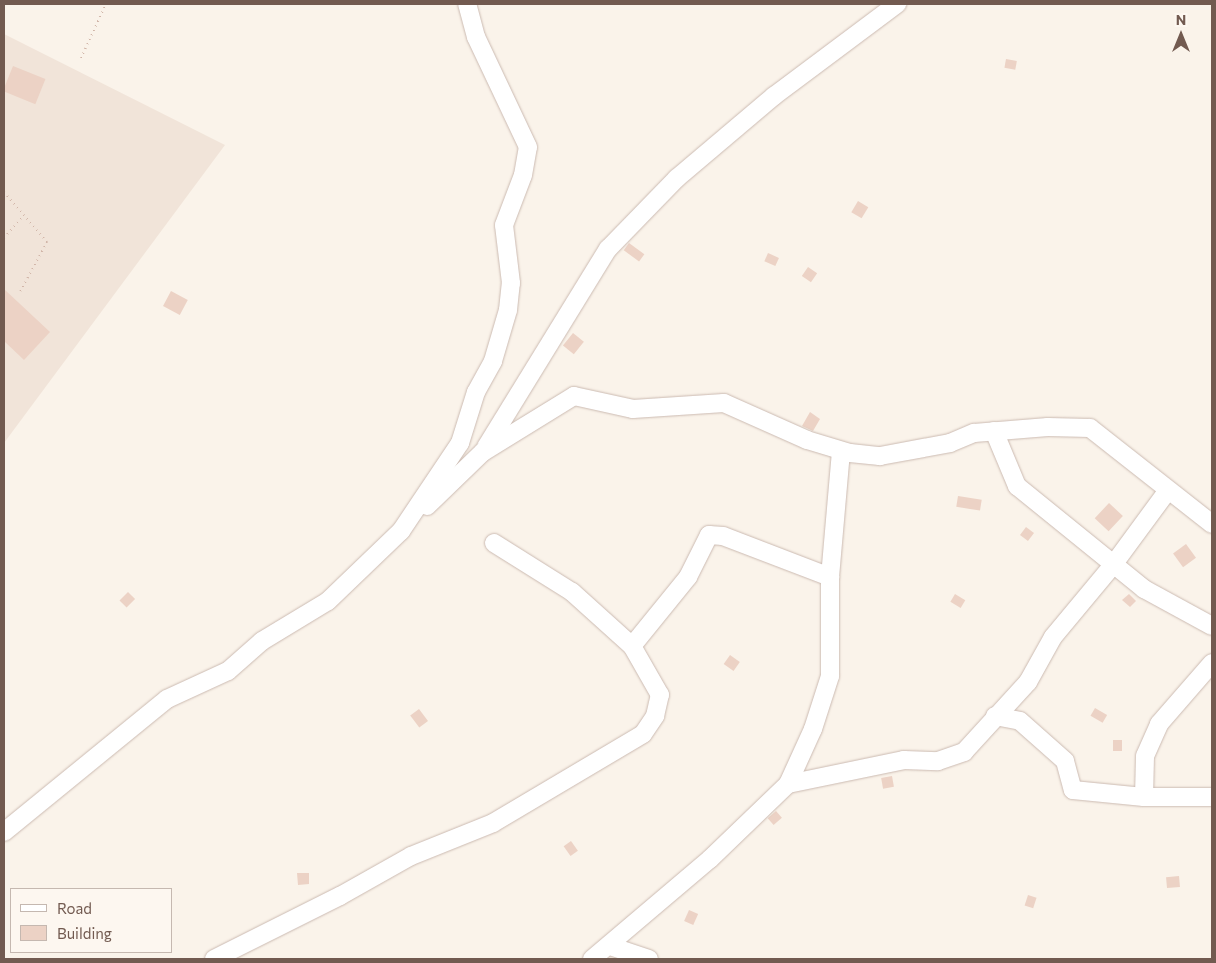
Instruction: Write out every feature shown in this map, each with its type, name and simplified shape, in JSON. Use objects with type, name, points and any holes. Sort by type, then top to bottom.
[{"type":"street","points":[[401,531],[460,444],[476,392],[493,360],[502,333],[512,283],[504,224],[523,175],[528,147],[476,37],[467,4]]},
{"type":"street","points":[[483,452],[608,249],[677,178],[774,96],[897,4]]},
{"type":"street","points":[[4,832],[168,699],[228,671],[262,641],[328,601],[483,452],[574,396],[633,409],[724,403],[781,430],[841,450],[880,456],[908,452],[974,433],[1048,426],[1090,428],[1212,524]]},
{"type":"street","points":[[994,431],[1017,486],[1144,589],[1212,626]]},
{"type":"street","points":[[592,959],[610,946],[710,859],[788,784],[813,729],[830,676],[830,577],[841,450]]},
{"type":"street","points":[[788,784],[904,760],[938,761],[964,752],[994,716],[1028,682],[1053,638],[1113,565],[1168,490]]},
{"type":"street","points":[[632,646],[688,577],[709,535],[724,536],[830,577]]},
{"type":"street","points":[[214,959],[332,900],[411,856],[493,823],[643,734],[655,716],[660,695],[632,646],[572,592],[494,543]]},
{"type":"street","points":[[1144,797],[1145,756],[1160,724],[1212,663]]},
{"type":"street","points":[[994,716],[1020,721],[1065,761],[1073,790],[1144,797],[1212,797]]},
{"type":"street","points":[[610,946],[649,959]]},
{"type":"path","points":[[81,58],[106,4]]},
{"type":"path","points":[[4,192],[47,242],[20,292]]},
{"type":"path","points":[[4,238],[24,215]]},
{"type":"shaded area","points":[[4,34],[225,145],[4,443]]},
{"type":"building","points":[[1006,59],[1017,61],[1015,70],[1004,68]]},
{"type":"building","points":[[13,66],[45,79],[35,104],[4,91]]},
{"type":"building","points":[[858,201],[868,207],[862,218],[851,212]]},
{"type":"building","points":[[629,243],[644,254],[639,261],[624,250]]},
{"type":"building","points":[[768,253],[779,258],[775,266],[764,261]]},
{"type":"building","points":[[808,267],[817,273],[811,282],[802,276]]},
{"type":"building","points":[[4,289],[50,332],[24,360],[4,341]]},
{"type":"building","points":[[171,291],[188,300],[180,315],[163,306]]},
{"type":"building","points":[[573,333],[584,342],[574,354],[563,345]]},
{"type":"building","points":[[810,412],[820,419],[813,431],[802,426]]},
{"type":"building","points":[[958,496],[982,500],[980,511],[956,507]]},
{"type":"building","points":[[1109,503],[1123,516],[1109,531],[1095,518]]},
{"type":"building","points":[[1026,527],[1034,533],[1028,541],[1020,535]]},
{"type":"building","points":[[1186,544],[1196,558],[1183,567],[1173,553]]},
{"type":"building","points":[[128,592],[135,599],[127,608],[120,600]]},
{"type":"building","points":[[955,594],[965,600],[961,608],[950,602]]},
{"type":"building","points":[[1129,594],[1136,601],[1130,607],[1122,600]]},
{"type":"building","points":[[730,655],[740,662],[734,671],[724,664]]},
{"type":"building","points":[[1095,708],[1107,715],[1103,723],[1090,716]]},
{"type":"building","points":[[419,709],[428,721],[419,728],[410,716]]},
{"type":"building","points":[[1113,740],[1122,740],[1122,751],[1113,751]]},
{"type":"building","points":[[892,776],[894,787],[883,789],[881,778]]},
{"type":"building","points":[[776,811],[782,818],[774,825],[768,818]]},
{"type":"building","points":[[571,841],[578,851],[571,856],[564,846]]},
{"type":"building","points":[[297,873],[309,873],[309,884],[298,885]]},
{"type":"building","points":[[1179,876],[1180,887],[1167,888],[1166,877]]},
{"type":"building","points":[[1028,895],[1037,898],[1033,908],[1025,905]]},
{"type":"building","points":[[689,910],[698,914],[693,925],[684,921]]}]
